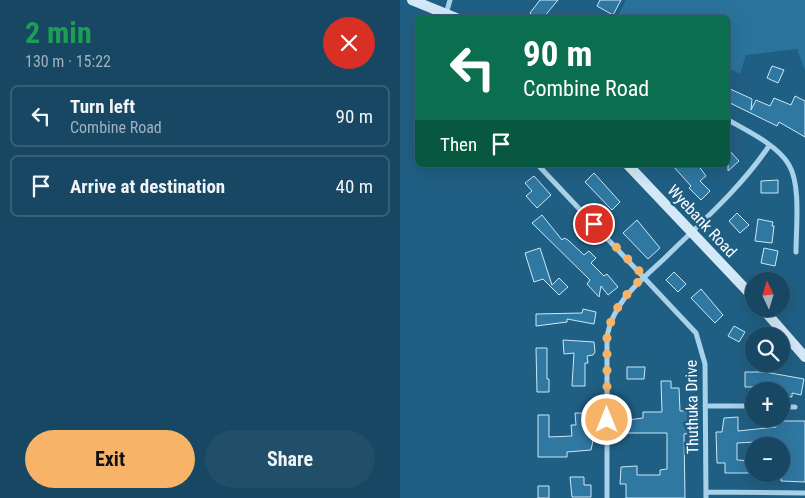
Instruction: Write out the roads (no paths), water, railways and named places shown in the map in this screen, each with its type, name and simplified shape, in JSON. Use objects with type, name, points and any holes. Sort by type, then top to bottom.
[{"type":"street","points":[[412,0],[447,15],[450,0]]},
{"type":"street","points":[[730,121],[754,134],[788,163],[794,177],[796,252]]},
{"type":"street","points":[[607,498],[607,336],[617,307],[626,294],[748,174],[769,146]]},
{"type":"street","name":"Thuthuka Drive","points":[[540,167],[696,333],[700,341],[705,364],[706,495]]},
{"type":"street","name":"Wyebank Road","points":[[630,167],[745,288]]},
{"type":"street","points":[[771,318],[805,357]]},
{"type":"street","points":[[705,406],[745,406]]},
{"type":"street","points":[[790,407],[795,407]]},
{"type":"street","points":[[706,495],[805,493]]}]
